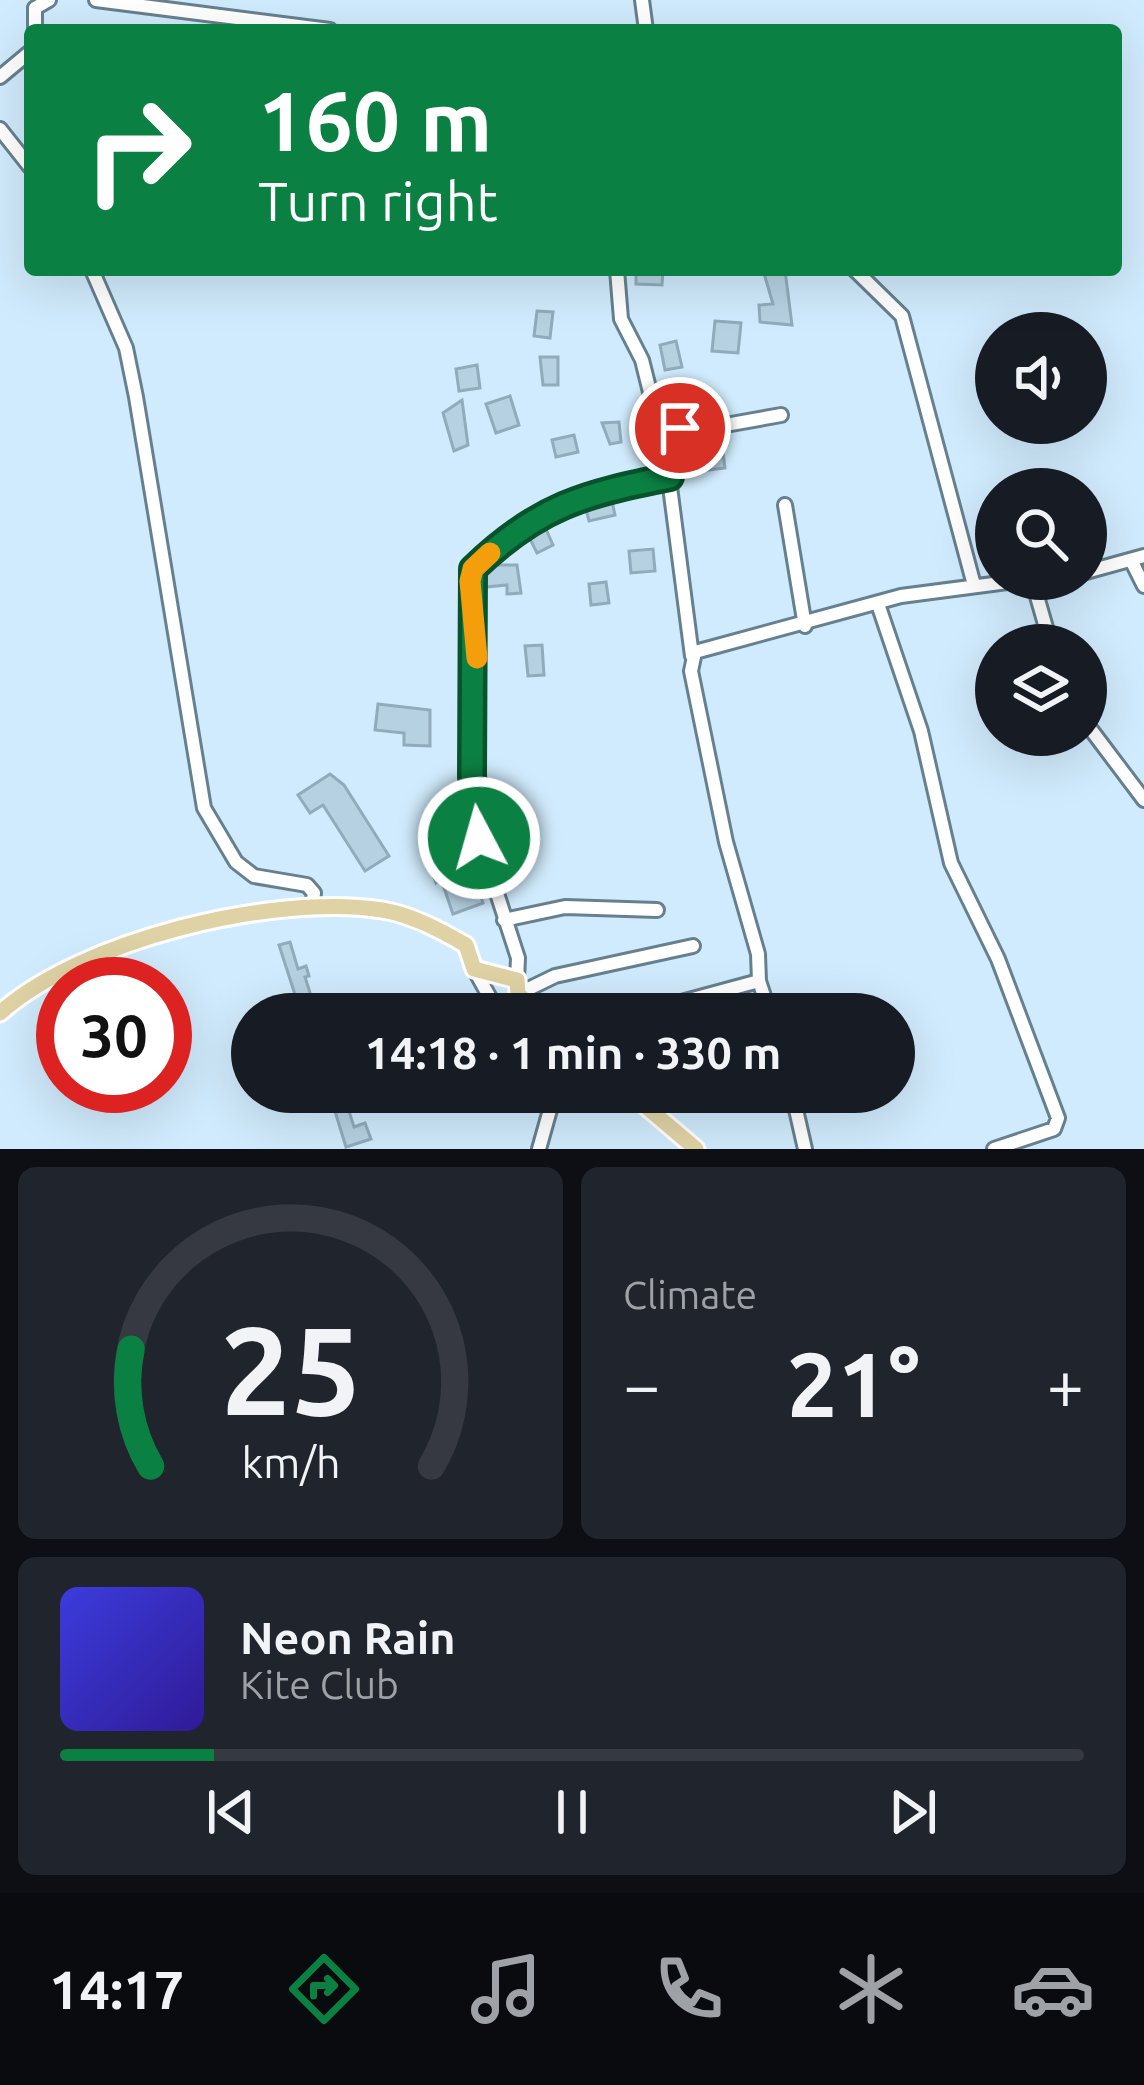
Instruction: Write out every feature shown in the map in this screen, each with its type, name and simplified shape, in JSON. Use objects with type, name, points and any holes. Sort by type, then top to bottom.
[{"type":"main road","points":[[0,1013],[40,983],[125,946],[312,907],[370,909],[415,920],[466,944],[474,969],[522,993]]},
{"type":"main road","points":[[654,1113],[696,1149]]},
{"type":"street","points":[[33,4],[50,0]]},
{"type":"street","points":[[96,0],[283,24]]},
{"type":"street","points":[[0,77],[24,57]]},
{"type":"street","points":[[0,129],[24,159]]},
{"type":"street","points":[[95,276],[126,348],[204,808],[236,862],[254,875],[307,885],[314,893],[312,907]]},
{"type":"street","points":[[617,276],[621,319],[642,360],[670,477],[692,656],[727,842],[758,954],[763,993]]},
{"type":"street","points":[[692,656],[698,650],[878,604],[974,585],[902,316],[862,276]]},
{"type":"street","points":[[659,426],[703,429],[781,415]]},
{"type":"street","points":[[670,477],[581,495],[534,516],[473,569],[472,776],[479,838],[518,958],[517,987],[693,946]]},
{"type":"street","points":[[785,505],[805,626]]},
{"type":"street","points":[[1107,567],[1138,560],[1144,586]]},
{"type":"street","points":[[878,604],[921,731],[951,863],[998,959],[1058,1118],[1054,1129],[994,1149]]},
{"type":"street","points":[[1107,751],[1144,800]]},
{"type":"street","points":[[504,920],[565,907],[657,910]]},
{"type":"street","points":[[474,969],[487,993]]},
{"type":"street","points":[[712,993],[759,980]]},
{"type":"street","points":[[539,1149],[549,1113]]},
{"type":"street","points":[[797,1113],[805,1149]]},
{"type":"street","points":[[1042,1132],[1048,1149]]},
{"type":"building","points":[[636,276],[663,276],[662,285],[636,284]]},
{"type":"building","points":[[765,276],[786,276],[792,325],[760,322],[759,305],[773,304]]},
{"type":"building","points":[[537,311],[553,312],[550,338],[534,336]]},
{"type":"building","points":[[715,321],[741,323],[738,353],[712,351]]},
{"type":"building","points":[[676,341],[682,367],[665,370],[660,345]]},
{"type":"building","points":[[540,357],[558,357],[558,385],[543,385]]},
{"type":"building","points":[[477,365],[480,388],[459,391],[456,369]]},
{"type":"building","points":[[510,396],[519,425],[496,433],[486,404]]},
{"type":"building","points":[[462,400],[468,445],[454,451],[443,413]]},
{"type":"building","points":[[619,422],[621,442],[610,444],[602,423]]},
{"type":"building","points":[[574,435],[578,452],[556,457],[552,440]]},
{"type":"building","points":[[722,446],[725,468],[708,470],[705,448]]},
{"type":"building","points":[[612,501],[615,515],[589,521],[586,509]]},
{"type":"building","points":[[545,527],[553,545],[537,553],[529,537]]},
{"type":"building","points":[[653,549],[655,571],[631,573],[629,551]]},
{"type":"building","points":[[493,565],[517,565],[521,593],[507,594],[507,585],[486,587],[484,573]]},
{"type":"building","points":[[606,582],[609,603],[591,605],[589,584]]},
{"type":"building","points":[[542,645],[544,675],[528,676],[525,646]]},
{"type":"building","points":[[378,704],[430,710],[430,746],[404,745],[404,733],[375,730]]},
{"type":"building","points":[[330,774],[344,785],[389,856],[365,871],[323,805],[310,813],[298,795]]},
{"type":"building","points":[[467,857],[483,903],[453,914],[441,879],[436,883],[431,870]]},
{"type":"building","points":[[290,942],[298,969],[306,966],[310,993],[294,993],[279,945]]},
{"type":"building","points":[[335,1113],[350,1113],[354,1127],[365,1123],[371,1139],[346,1147]]},
{"type":"slow traffic","points":[[477,658],[470,581],[473,569],[490,553]]},
{"type":"route","points":[[479,838],[472,776],[477,669],[473,569],[534,516],[581,495],[670,477],[659,426],[680,428]]}]
